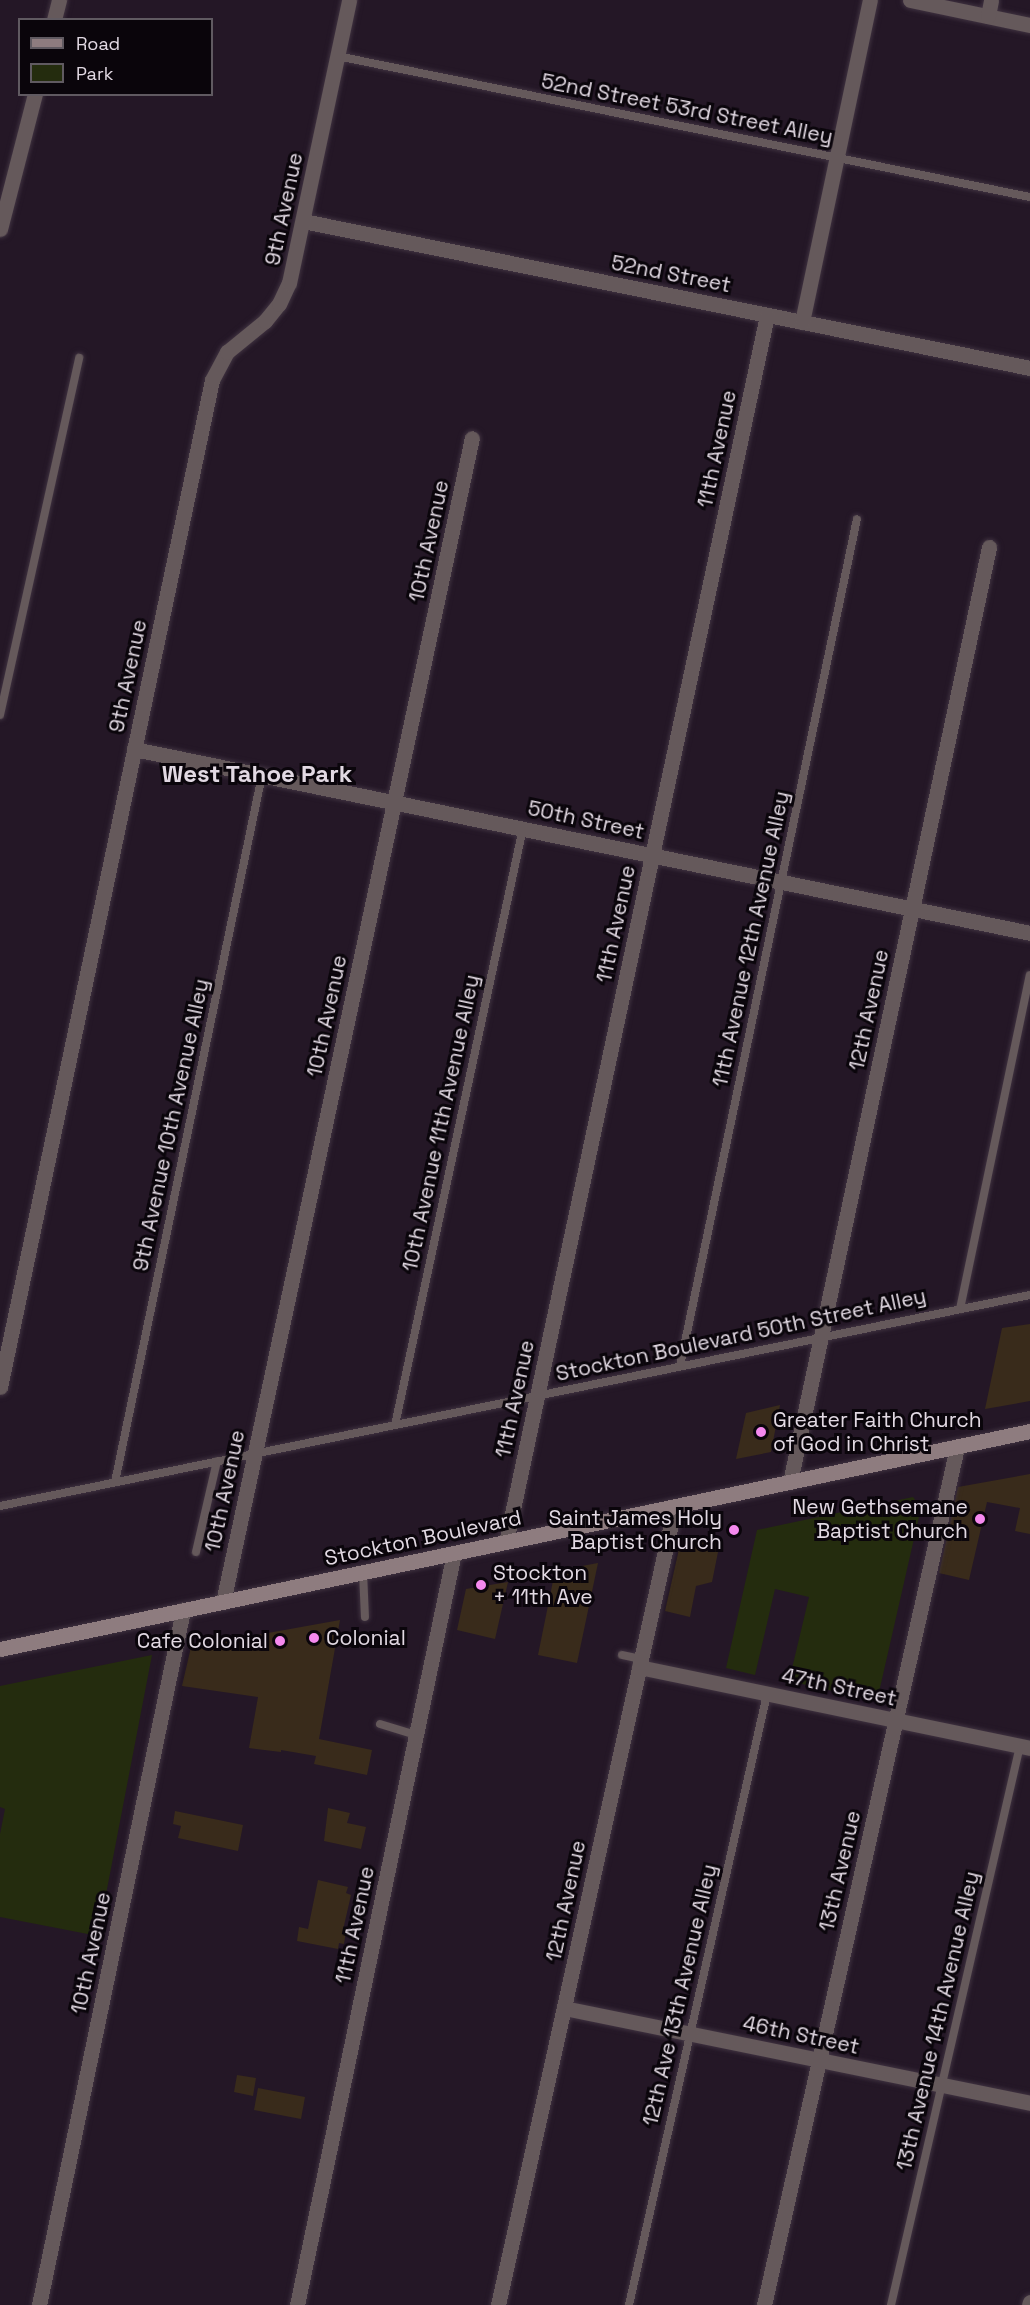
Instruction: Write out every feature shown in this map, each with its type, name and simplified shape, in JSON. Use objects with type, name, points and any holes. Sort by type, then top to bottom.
[{"type":"main road","name":"Stockton Boulevard","points":[[0,1649],[1030,1431]]},
{"type":"street","points":[[54,18],[59,0]]},
{"type":"street","name":"9th Avenue","points":[[0,1387],[212,380],[227,352],[264,321],[279,304],[289,283],[349,0]]},
{"type":"street","points":[[802,322],[870,0]]},
{"type":"street","points":[[910,0],[1030,25]]},
{"type":"street","points":[[988,16],[991,0]]},
{"type":"street","points":[[0,229],[33,96]]},
{"type":"street","name":"52nd Street","points":[[303,221],[1030,368]]},
{"type":"street","name":"11th Avenue","points":[[506,1542],[767,315]]},
{"type":"street","name":"10th Avenue","points":[[223,1602],[472,438]]},
{"type":"street","name":"12th Avenue","points":[[790,1482],[989,547]]},
{"type":"street","name":"50th Street","points":[[134,748],[1030,933]]},
{"type":"street","name":"13th Avenue","points":[[764,2305],[957,1447]]},
{"type":"street","name":"12th Avenue","points":[[498,2305],[675,1506]]},
{"type":"street","name":"11th Avenue","points":[[297,2305],[454,1553]]},
{"type":"street","name":"10th Avenue","points":[[39,2305],[183,1610]]},
{"type":"street","name":"47th Street","points":[[640,1663],[766,1694],[1025,1747]]},
{"type":"street","name":"46th Street","points":[[564,2008],[1030,2103]]},
{"type":"lane","name":"52nd Street 53rd Street Alley","points":[[337,56],[1030,197]]},
{"type":"lane","points":[[0,715],[79,357]]},
{"type":"lane","name":"11th Avenue 12th Avenue Alley","points":[[680,1366],[857,519]]},
{"type":"lane","name":"9th Avenue 10th Avenue Alley","points":[[115,1482],[262,775]]},
{"type":"lane","name":"10th Avenue 11th Avenue Alley","points":[[395,1425],[523,828]]},
{"type":"lane","points":[[960,1309],[1030,975]]},
{"type":"lane","name":"Stockton Boulevard 50th Street Alley","points":[[0,1506],[1030,1294]]},
{"type":"lane","points":[[196,1552],[217,1461]]},
{"type":"lane","points":[[363,1572],[366,1617]]},
{"type":"lane","points":[[622,1654],[640,1663]]},
{"type":"lane","name":"12th Ave 13th Avenue Alley","points":[[629,2305],[766,1694]]},
{"type":"lane","points":[[380,1724],[416,1735]]},
{"type":"lane","name":"13th Avenue 14th Avenue Alley","points":[[891,2305],[1025,1747]]},
{"type":"green space","points":[[913,1497],[921,1508],[877,1701],[789,1681],[809,1597],[775,1589],[755,1675],[726,1668],[757,1530]]},
{"type":"green space","points":[[152,1655],[98,1936],[0,1917],[0,1834],[5,1809],[0,1807],[0,1686]]},
{"type":"building","points":[[1030,1324],[1030,1401],[985,1409],[1002,1328]]},
{"type":"building","points":[[780,1405],[771,1452],[736,1459],[746,1413]]},
{"type":"building","points":[[1030,1474],[1030,1534],[1015,1531],[1020,1508],[987,1502],[969,1580],[939,1573],[958,1487]]},
{"type":"building","points":[[721,1537],[712,1582],[696,1586],[690,1617],[665,1611],[679,1549]]},
{"type":"building","points":[[598,1563],[577,1663],[538,1655],[555,1571]]},
{"type":"building","points":[[508,1582],[495,1639],[457,1630],[466,1589]]},
{"type":"building","points":[[340,1620],[319,1739],[372,1750],[367,1775],[314,1764],[316,1756],[281,1750],[281,1752],[249,1748],[258,1697],[182,1686],[191,1647]]},
{"type":"building","points":[[328,1808],[350,1813],[347,1823],[366,1827],[361,1849],[324,1841]]},
{"type":"building","points":[[175,1811],[243,1825],[238,1851],[178,1838],[181,1826],[173,1824]]},
{"type":"building","points":[[318,1880],[348,1887],[346,1893],[351,1895],[343,1930],[346,1931],[344,1944],[339,1943],[338,1949],[297,1941],[299,1927],[308,1929]]},
{"type":"building","points":[[237,2075],[256,2078],[253,2096],[234,2092]]},
{"type":"building","points":[[258,2088],[305,2097],[301,2119],[254,2110]]},
{"type":"place","name":"Greater Faith Church of God in Christ","points":[[761,1432]]},
{"type":"place","name":"New Gethsemane Baptist Church","points":[[980,1519]]},
{"type":"place","name":"Saint James Holy Baptist Church","points":[[734,1530]]},
{"type":"place","name":"Stockton + 11th Ave","points":[[481,1585]]},
{"type":"place","name":"Colonial","points":[[314,1638]]},
{"type":"place","name":"Cafe Colonial","points":[[280,1641]]},
{"type":"district","name":"West Tahoe Park","points":[[257,774]]}]
